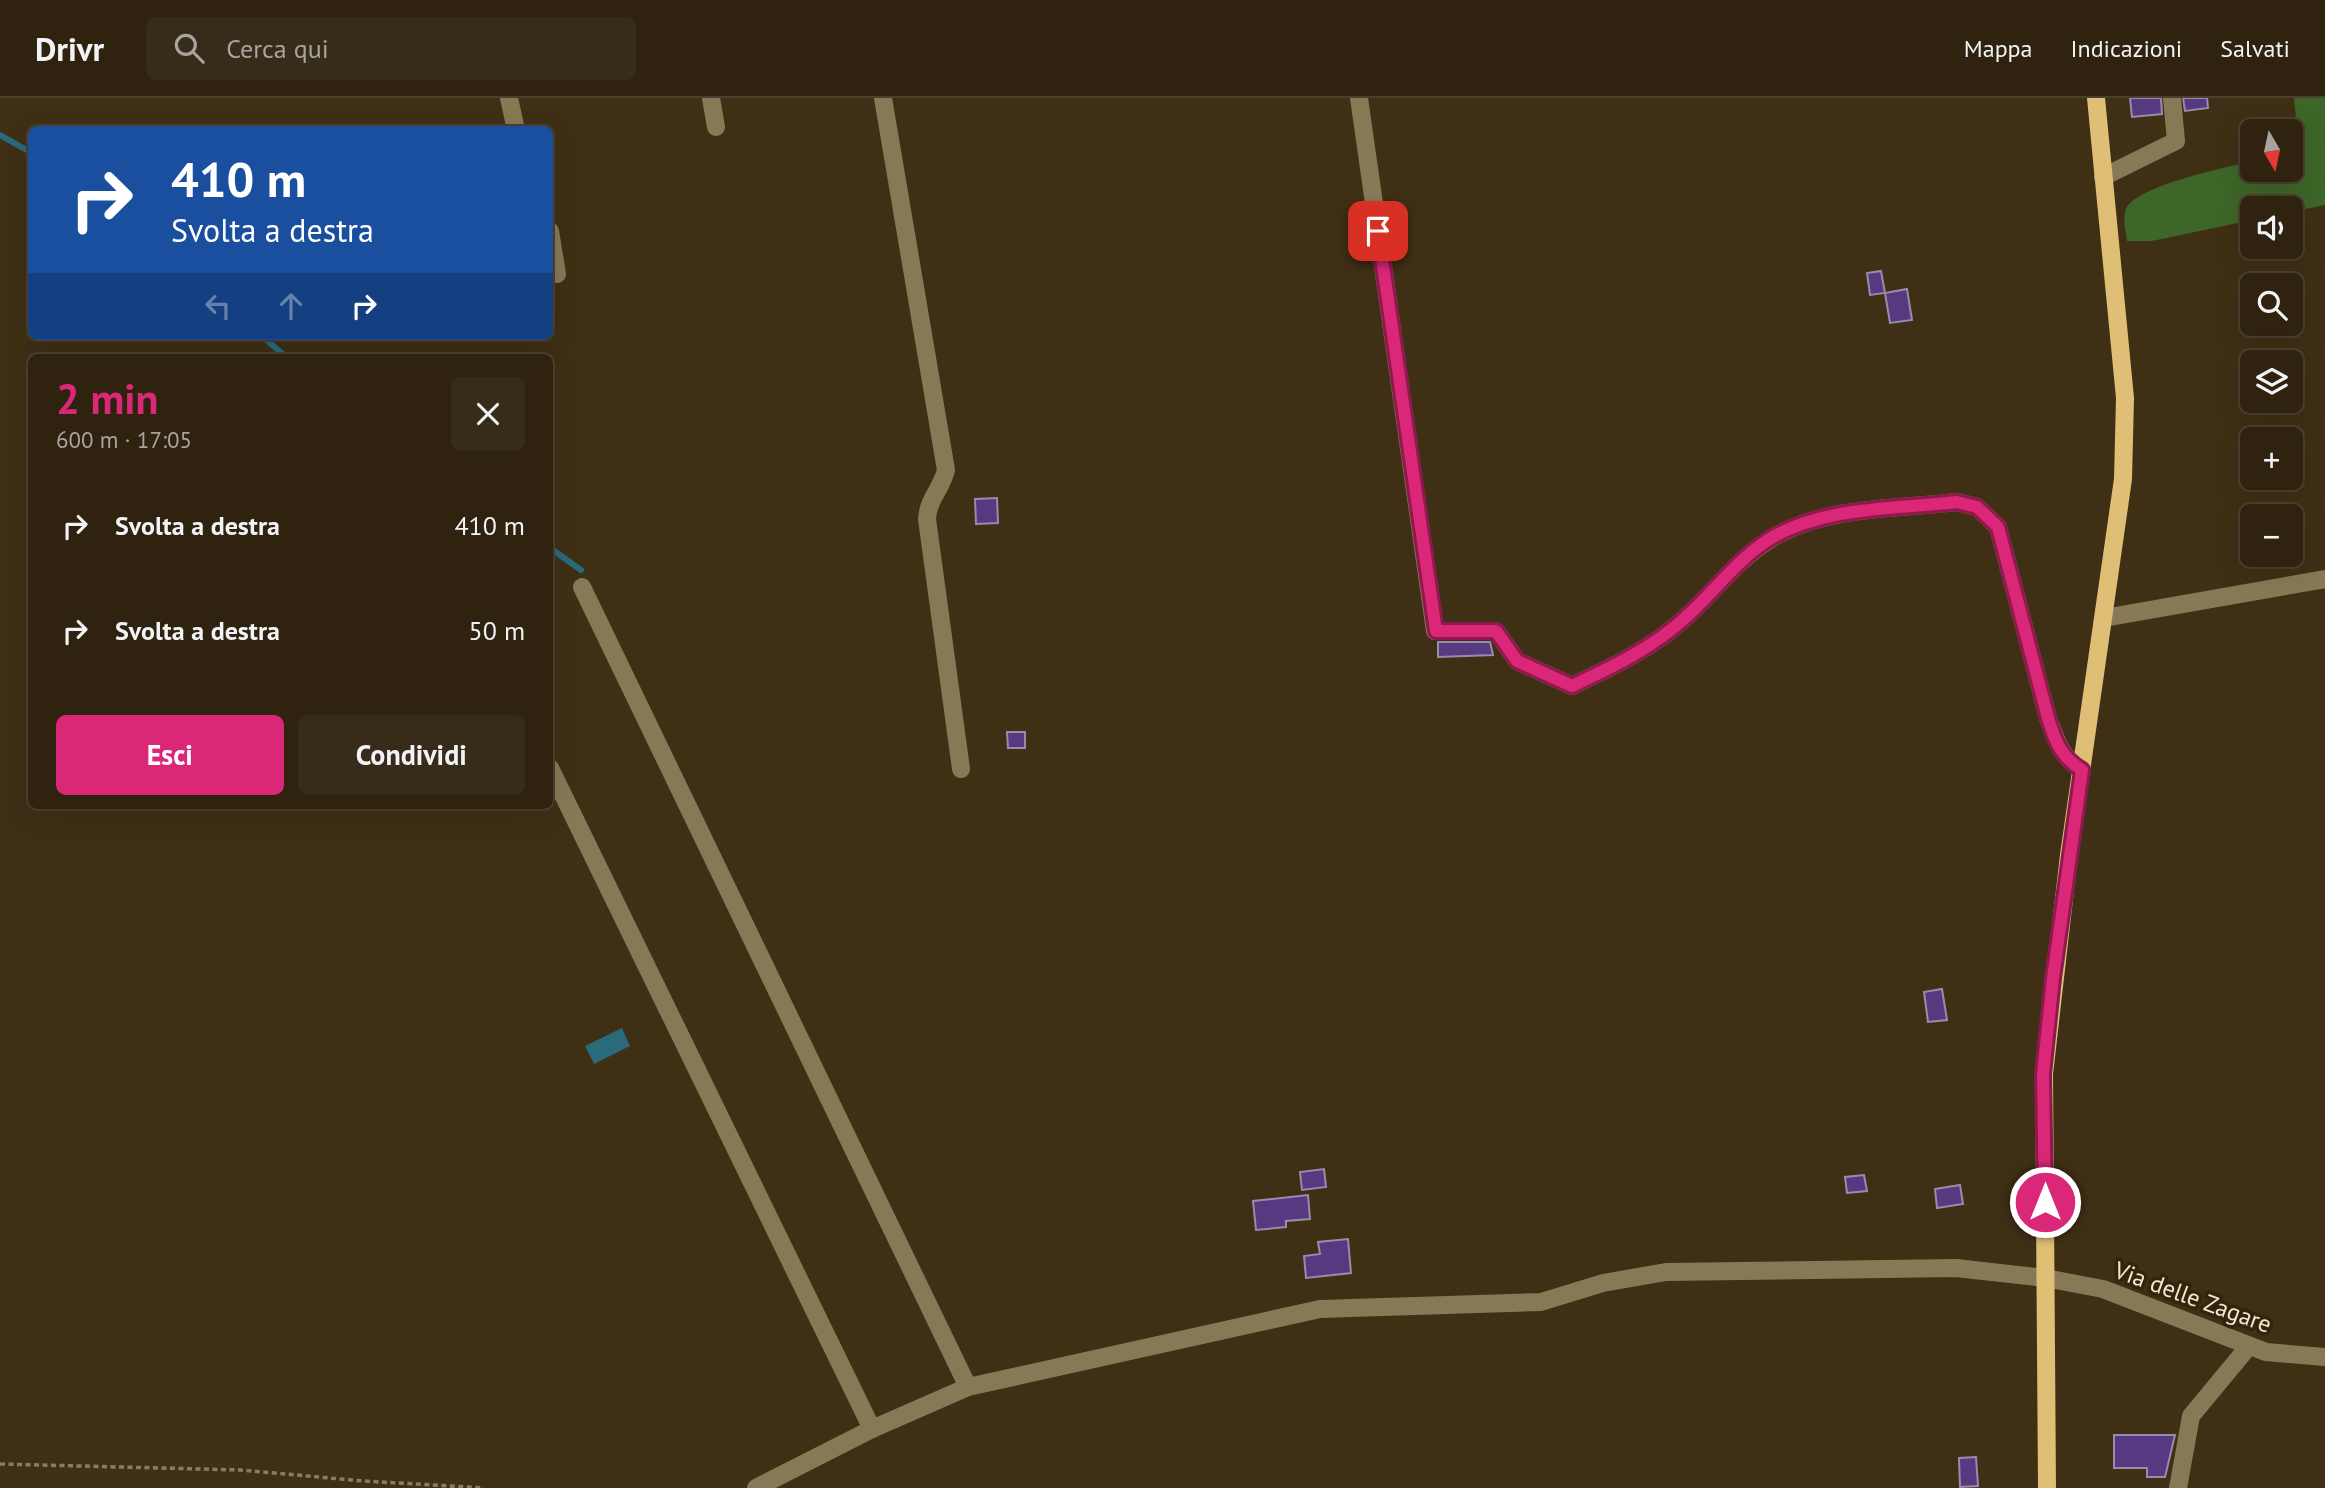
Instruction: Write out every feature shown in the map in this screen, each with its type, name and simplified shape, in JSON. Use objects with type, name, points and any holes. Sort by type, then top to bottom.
[{"type":"main road","points":[[2047,1488],[2043,1074],[2053,978],[2123,480],[2125,398],[2096,98]]},
{"type":"street","points":[[509,98],[515,126]]},
{"type":"street","points":[[711,98],[716,127]]},
{"type":"street","points":[[883,98],[946,470],[943,482],[928,506],[927,519],[961,769]]},
{"type":"street","points":[[1359,98],[1436,631],[1496,631],[1517,661],[1572,686],[1650,646],[1686,618],[1736,567],[1768,540],[1791,529],[1828,517],[1957,502],[1977,507],[1998,527],[2051,728],[2068,762],[2082,770]]},
{"type":"street","points":[[2104,177],[2176,141],[2172,98]]},
{"type":"street","points":[[553,249],[557,274]]},
{"type":"street","points":[[2105,618],[2325,579]]},
{"type":"street","points":[[582,587],[968,1387]]},
{"type":"street","points":[[553,774],[872,1429]]},
{"type":"street","name":"Via delle Zagare","points":[[756,1488],[872,1429],[968,1387],[1320,1310],[1541,1301],[1603,1283],[1666,1272],[1956,1268],[2045,1278],[2103,1289],[2266,1352],[2325,1357]]},
{"type":"street","points":[[2178,1488],[2191,1416],[2249,1346]]},
{"type":"path","points":[[0,1464],[240,1469],[363,1482],[484,1488]]},
{"type":"green space","points":[[2294,98],[2325,98],[2325,205],[2303,210],[2303,196],[2240,196],[2240,223],[2152,241],[2127,241],[2124,221],[2126,209],[2133,201],[2163,185],[2240,164],[2240,182],[2303,182],[2303,119],[2296,119]]},
{"type":"water","points":[[622,1028],[630,1046],[594,1064],[585,1046]]},
{"type":"building","points":[[2130,98],[2161,98],[2162,114],[2132,117]]},
{"type":"building","points":[[2183,98],[2207,98],[2208,108],[2185,111]]},
{"type":"building","points":[[1881,271],[1885,293],[1870,295],[1867,273]]},
{"type":"building","points":[[1907,289],[1912,320],[1890,323],[1885,293]]},
{"type":"building","points":[[997,498],[998,523],[976,524],[975,499]]},
{"type":"building","points":[[1438,642],[1490,642],[1493,655],[1438,657]]},
{"type":"building","points":[[1007,732],[1025,732],[1025,748],[1008,748]]},
{"type":"building","points":[[1942,989],[1947,1020],[1928,1022],[1924,992]]},
{"type":"building","points":[[1324,1169],[1326,1187],[1302,1190],[1300,1172]]},
{"type":"building","points":[[1864,1175],[1867,1191],[1847,1193],[1845,1177]]},
{"type":"building","points":[[1960,1185],[1963,1204],[1937,1208],[1935,1189]]},
{"type":"building","points":[[1308,1195],[1310,1219],[1286,1221],[1286,1227],[1256,1230],[1253,1201]]},
{"type":"building","points":[[1348,1239],[1351,1273],[1306,1278],[1304,1256],[1320,1254],[1318,1242]]},
{"type":"building","points":[[2114,1435],[2175,1435],[2165,1477],[2147,1477],[2147,1468],[2114,1468]]},
{"type":"building","points":[[1976,1457],[1978,1486],[1960,1487],[1959,1458]]},
{"type":"waterway","points":[[0,135],[28,151]]},
{"type":"waterway","points":[[267,340],[283,354]]},
{"type":"waterway","points":[[553,550],[581,570]]},
{"type":"route","points":[[1378,231],[1436,631],[1496,631],[1517,661],[1572,686],[1641,652],[1686,618],[1736,567],[1768,540],[1791,529],[1828,517],[1957,502],[1977,507],[1998,527],[2007,570],[2058,747],[2068,762],[2082,770],[2053,978],[2043,1074],[2045,1202]]}]
